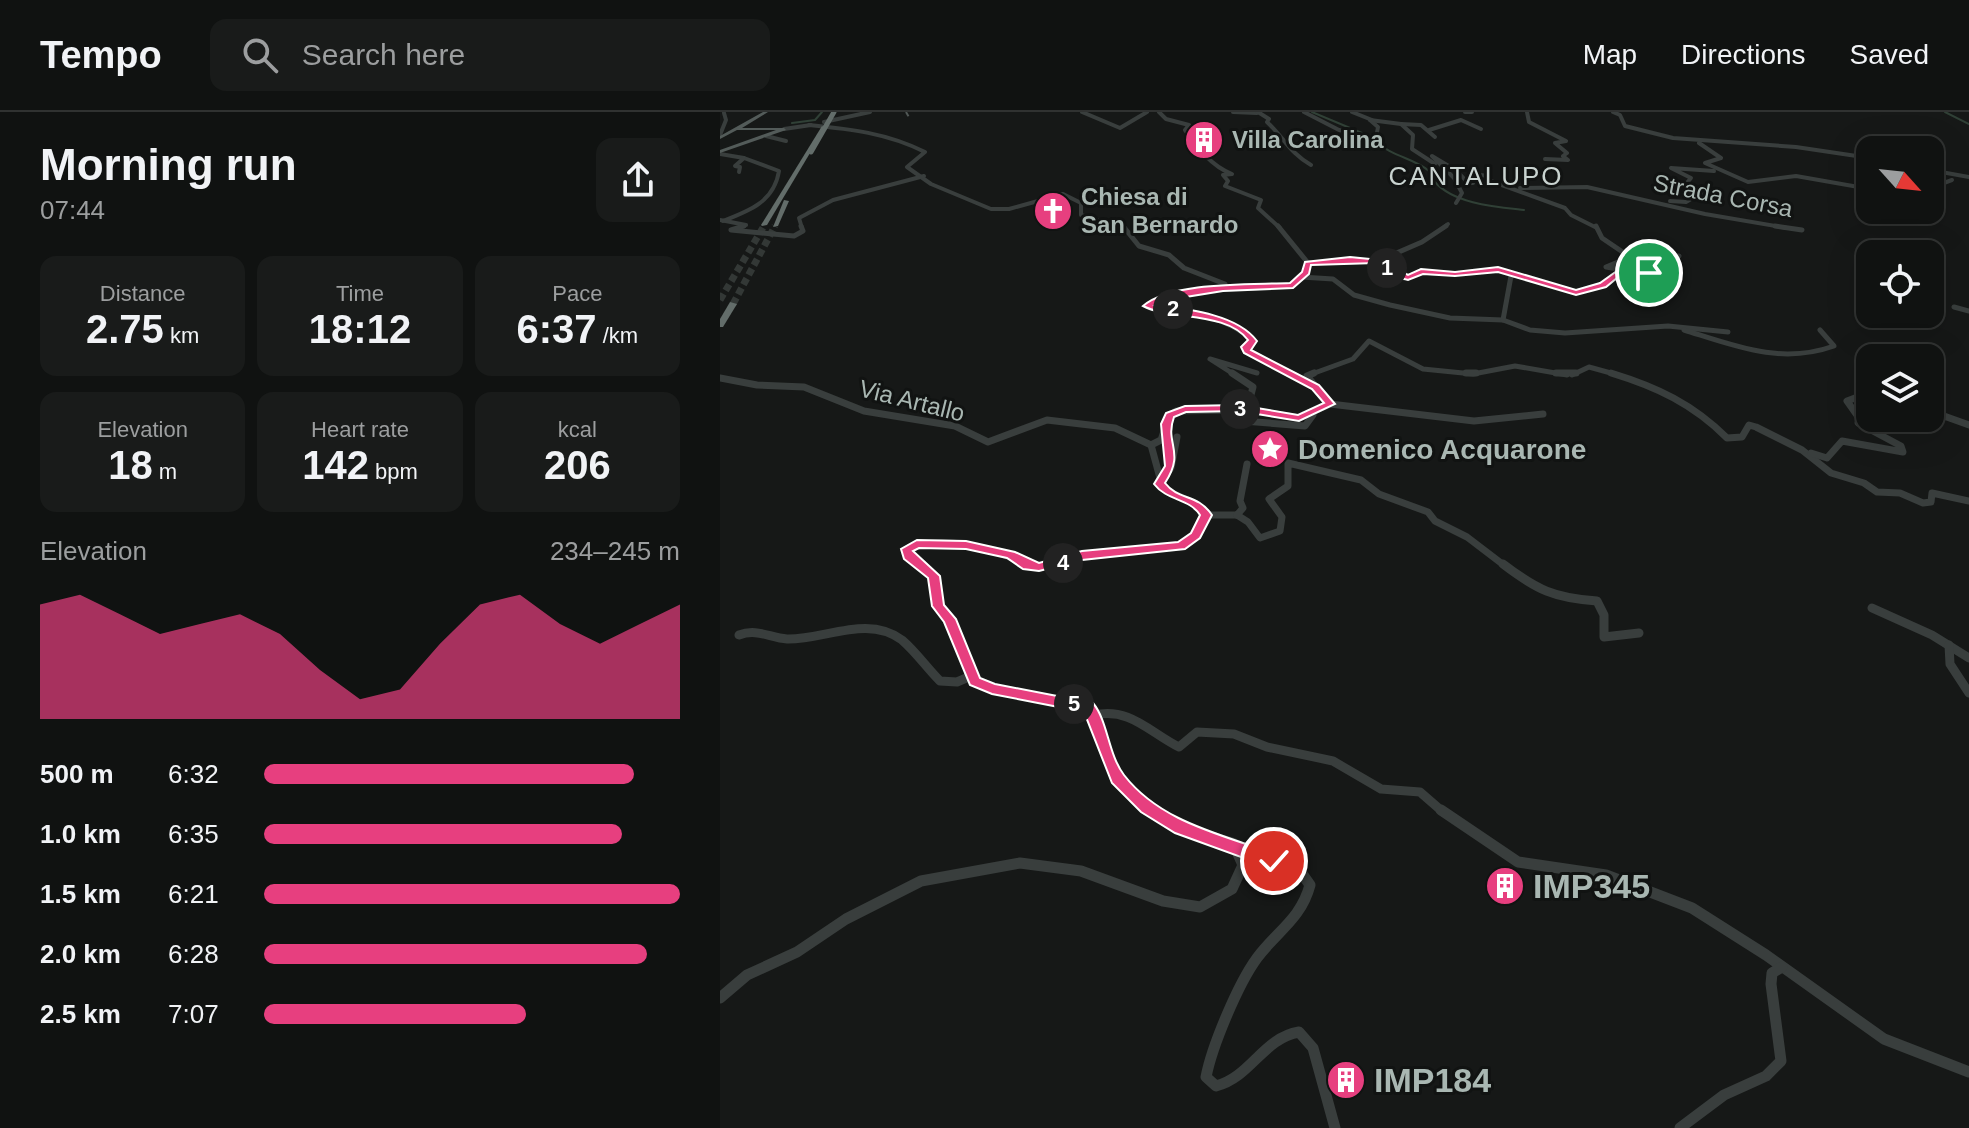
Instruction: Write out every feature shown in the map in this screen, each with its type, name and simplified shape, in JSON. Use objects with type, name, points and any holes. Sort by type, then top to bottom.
[{"type":"highway","points":[[764,225],[832,112]]},
{"type":"highway","points":[[775,226],[809,152]]},
{"type":"highway","points":[[720,325],[733,304]]},
{"type":"main road","points":[[720,136],[766,112]]},
{"type":"main road","points":[[738,129],[784,129]]},
{"type":"main road","points":[[720,153],[784,129]]},
{"type":"street","points":[[784,129],[870,112]]},
{"type":"street","points":[[1082,112],[1119,128],[1147,112]]},
{"type":"street","points":[[1159,112],[1166,119],[1189,125],[1185,130],[1203,154],[1220,171],[1232,174],[1223,175],[1228,181],[1225,186],[1261,200],[1258,208],[1274,220],[1308,263]]},
{"type":"street","points":[[1233,112],[1257,112],[1269,119],[1267,122],[1281,135],[1293,155],[1311,165]]},
{"type":"street","points":[[1304,112],[1368,139],[1378,136],[1372,120]]},
{"type":"street","points":[[1352,112],[1372,120],[1421,125],[1435,137]]},
{"type":"street","points":[[1465,112],[1472,112]]},
{"type":"street","points":[[1527,112],[1529,122],[1566,141],[1555,143],[1567,153],[1563,156],[1568,160],[1545,159]]},
{"type":"street","points":[[1613,112],[1620,115],[1625,126],[1654,135],[1856,156]]},
{"type":"street","points":[[720,136],[726,120],[724,113]]},
{"type":"street","points":[[1429,130],[1461,120],[1481,129]]},
{"type":"street","points":[[1401,124],[1413,135],[1412,149],[1454,178],[1460,200]]},
{"type":"street","points":[[809,125],[870,129],[904,139],[925,151],[907,167],[921,171],[931,184],[964,195],[983,209],[1008,210],[1037,198],[1055,196],[1079,199],[1081,215],[1122,224],[1139,246],[1169,255],[1184,268],[1225,284],[1223,288]]},
{"type":"street","name":"Strada Corsa","points":[[1654,135],[1707,146],[1721,159],[1705,163],[1727,170],[1741,180]]},
{"type":"street","points":[[766,136],[786,141]]},
{"type":"street","points":[[720,153],[779,171],[777,183],[759,207],[721,220]]},
{"type":"street","points":[[1439,165],[1432,156],[1457,171],[1468,183],[1473,183],[1473,174],[1488,176],[1488,180],[1565,208],[1571,215],[1596,225],[1602,238],[1630,257],[1606,265],[1654,273],[1667,255],[1679,256]]},
{"type":"street","points":[[739,172],[740,167],[735,167],[744,158]]},
{"type":"street","name":"Strada Corsa","points":[[1638,198],[1684,202],[1703,192],[1685,185],[1691,178],[1670,169],[1675,167],[1723,172],[1741,180],[1796,176],[1856,187]]},
{"type":"street","points":[[1944,173],[1969,177]]},
{"type":"street","points":[[721,220],[746,225],[731,230],[738,233],[794,236],[803,231],[799,218],[826,202],[924,176]]},
{"type":"street","name":"Strada Corsa","points":[[1516,189],[1580,186],[1705,214],[1802,230]]},
{"type":"street","points":[[1308,263],[1378,261],[1448,224]]},
{"type":"street","points":[[1378,261],[1396,274],[1408,278],[1421,272],[1455,274],[1489,269],[1576,292],[1603,285],[1624,270]]},
{"type":"street","points":[[1308,263],[1295,285],[1223,288],[1165,297],[1148,306],[1188,312],[1242,329],[1253,341],[1246,347],[1247,351],[1316,387]]},
{"type":"street","points":[[1301,278],[1317,275],[1333,279],[1356,296],[1411,310],[1454,318],[1503,320],[1519,328],[1560,333],[1658,326],[1728,332]]},
{"type":"street","points":[[1503,320],[1511,276],[1521,275]]},
{"type":"street","points":[[1954,307],[1969,311]]},
{"type":"street","points":[[1658,326],[1786,358],[1807,357],[1834,346],[1820,330]]},
{"type":"street","points":[[1330,404],[1307,376],[1353,359],[1369,341],[1417,368],[1464,374],[1515,366],[1571,376],[1589,367],[1667,391],[1705,416],[1727,438],[1742,437],[1749,425],[1827,458],[1842,441],[1903,452],[1901,446],[1875,432]]},
{"type":"street","points":[[1239,408],[1249,402],[1253,387],[1210,360],[1216,358],[1257,373]]},
{"type":"street","name":"Via Artallo","points":[[720,378],[757,385],[804,387],[864,411],[955,426],[988,442],[1047,420],[1115,428],[1151,445]]},
{"type":"street","points":[[1856,398],[1847,401],[1856,414]]},
{"type":"street","points":[[1231,420],[1305,426],[1313,415],[1330,404],[1474,421],[1543,414]]},
{"type":"street","points":[[1206,515],[1197,503],[1167,493],[1159,482],[1158,461],[1151,445],[1161,440],[1167,422],[1178,410],[1239,408],[1294,418],[1313,415]]},
{"type":"street","points":[[1944,416],[1969,425]]},
{"type":"street","points":[[1167,422],[1171,466]]},
{"type":"street","points":[[1159,482],[1166,478],[1175,462],[1177,437]]},
{"type":"street","points":[[1802,450],[1826,471],[1864,483],[1877,492],[1900,493],[1923,503],[1930,503],[1931,494],[1934,493],[1969,501]]},
{"type":"street","points":[[1206,515],[1237,515],[1248,522],[1260,538],[1280,531],[1284,521],[1269,499],[1288,486],[1288,463],[1361,480],[1379,494],[1400,499],[1428,512],[1435,521],[1467,537],[1536,589],[1565,599],[1597,601],[1604,615],[1604,637],[1639,633]]},
{"type":"street","points":[[1237,515],[1243,508],[1240,501],[1247,464]]},
{"type":"street","points":[[1206,515],[1196,535],[1181,546],[1082,556],[1039,567],[1028,566],[1011,555],[966,545],[911,545],[907,549],[908,556],[934,576],[938,606],[950,619],[971,676],[984,686],[1082,705],[1094,715],[1095,728],[1118,779],[1146,807],[1180,828],[1232,843],[1257,856],[1298,868],[1310,885],[1309,896],[1297,917],[1256,959],[1211,1053],[1206,1077],[1216,1086],[1224,1085],[1235,1079],[1260,1051],[1299,1032],[1313,1048],[1335,1128]]},
{"type":"street","points":[[1872,608],[1969,658]]},
{"type":"street","points":[[739,635],[752,630],[784,639],[844,630],[888,633],[909,647],[940,681],[957,682],[971,676]]},
{"type":"street","points":[[1949,645],[1946,653],[1949,661],[1969,693]]},
{"type":"street","points":[[1094,715],[1104,711],[1136,719],[1179,747],[1197,732],[1234,734],[1254,743],[1333,761],[1381,789],[1420,792],[1447,815],[1518,862],[1606,875],[1692,908],[1884,1039],[1969,1072]]},
{"type":"street","points":[[720,998],[747,975],[797,952],[846,919],[921,881],[1020,863],[1081,871],[1163,901],[1200,907],[1222,898],[1240,878],[1243,859],[1232,843]]},
{"type":"street","points":[[1680,1128],[1724,1095],[1766,1076],[1781,1061],[1782,1031],[1770,993],[1772,973],[1782,967]]},
{"type":"waterway","points":[[792,123],[815,120],[822,112]]},
{"type":"waterway","points":[[1312,112],[1362,133]]},
{"type":"waterway","points":[[1945,112],[1969,124]]},
{"type":"waterway","points":[[1374,140],[1429,171],[1435,182],[1453,195],[1476,203],[1524,210]]},
{"type":"tunnel","points":[[720,300],[764,226]]},
{"type":"tunnel","points":[[733,304],[775,226]]},
{"type":"railway","points":[[906,112],[910,119]]},
{"type":"place","name":"Villa Carolina","points":[[1204,140]]},
{"type":"place","name":"Chiesa di San Bernardo","points":[[1053,211]]},
{"type":"place","name":"Domenico Acquarone","points":[[1270,449]]},
{"type":"place","name":"IMP345","points":[[1505,886]]},
{"type":"place","name":"IMP184","points":[[1346,1080]]},
{"type":"district","name":"CANTALUPO","points":[[1476,176]]},
{"type":"route","points":[[1274,861],[1232,843],[1180,828],[1146,807],[1118,779],[1095,728],[1092,710],[1088,707],[992,689],[975,681],[950,619],[938,606],[934,576],[908,556],[907,549],[917,544],[966,545],[1011,555],[1028,566],[1039,567],[1082,556],[1181,546],[1196,535],[1206,515],[1197,503],[1167,493],[1159,484],[1170,472],[1171,466],[1169,427],[1166,424],[1170,415],[1185,409],[1239,408],[1248,412],[1267,410],[1299,418],[1313,415],[1330,404],[1316,387],[1247,351],[1246,347],[1253,341],[1245,330],[1188,312],[1148,306],[1159,299],[1223,288],[1293,286],[1306,272],[1308,263],[1350,259],[1378,261],[1404,278],[1421,272],[1455,274],[1498,270],[1569,292],[1589,291],[1624,270],[1649,273]]}]
